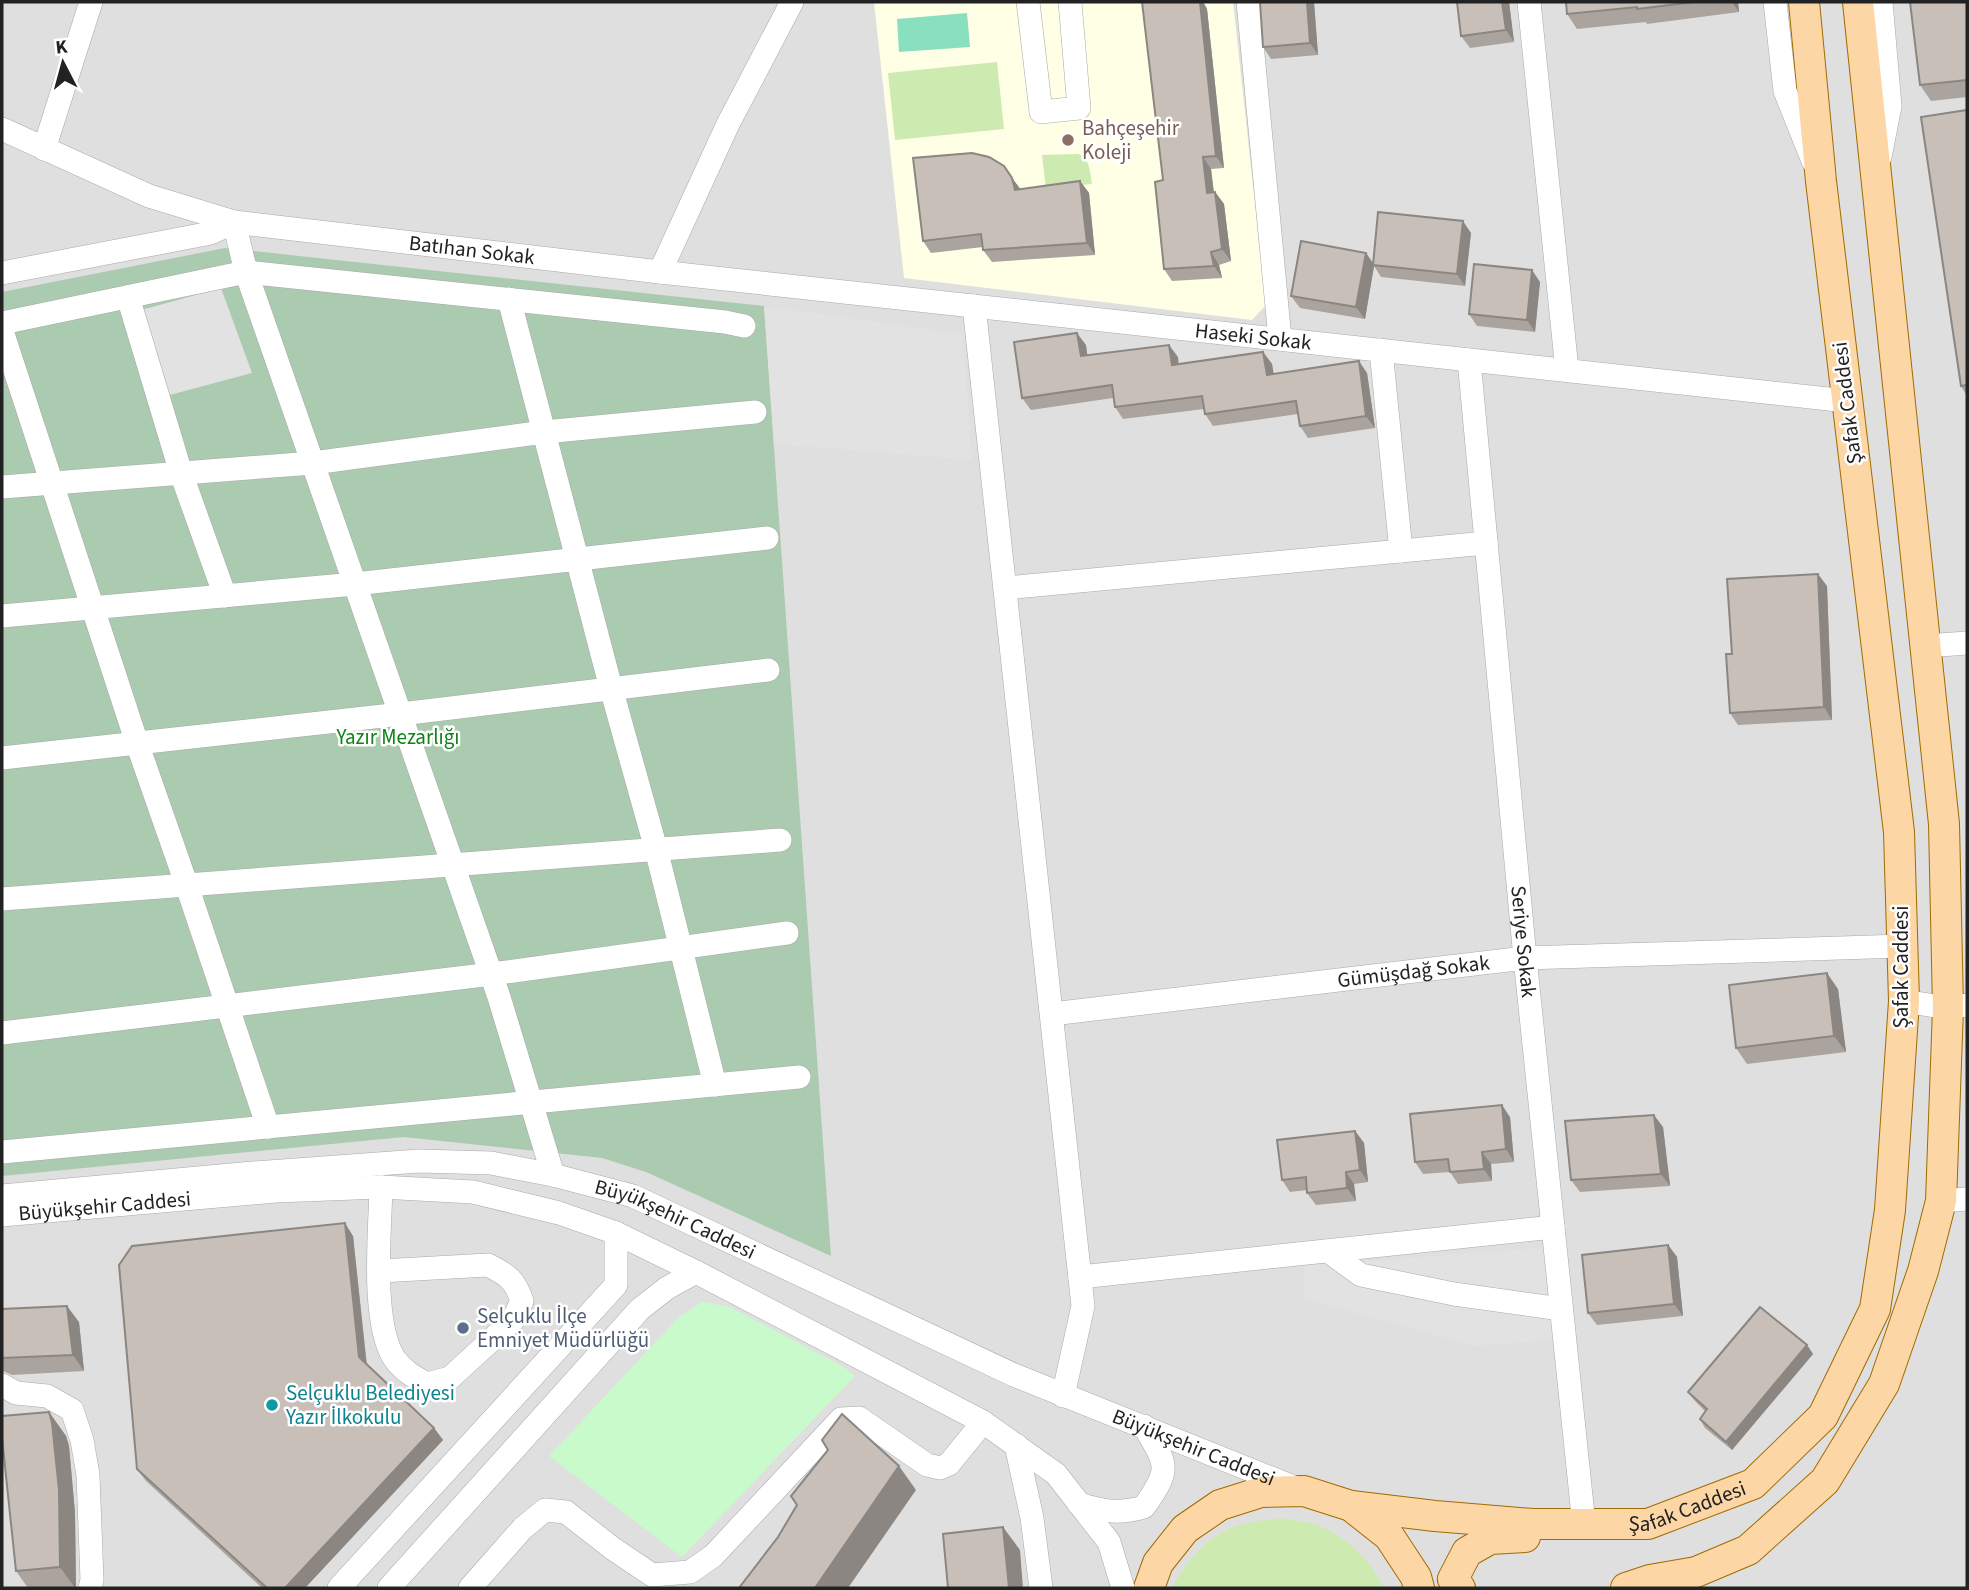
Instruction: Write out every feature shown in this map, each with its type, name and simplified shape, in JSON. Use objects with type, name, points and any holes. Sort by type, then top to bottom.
[{"type":"main road","name":"Şafak Caddesi","points":[[1350,1506],[1533,1524],[1648,1524],[1753,1484],[1823,1416],[1875,1309],[1890,1210],[1904,1001],[1899,832],[1821,181],[1804,2]]},
{"type":"main road","points":[[1603,1588],[1700,1580],[1748,1550],[1825,1480],[1884,1384],[1923,1271],[1954,1200],[1943,1161],[1958,1006],[1945,889],[1944,824],[1858,2]]},
{"type":"main road","points":[[1945,889],[1967,915]]},
{"type":"main road","points":[[1943,1161],[1967,1117]]},
{"type":"main road","points":[[1149,1588],[1158,1563],[1185,1529],[1220,1505],[1261,1492],[1304,1491],[1350,1506],[1390,1536],[1416,1577],[1419,1588]]},
{"type":"main road","points":[[1460,1588],[1454,1579],[1467,1552],[1490,1539],[1537,1537],[1584,1525]]},
{"type":"street","points":[[44,149],[90,2]]},
{"type":"street","points":[[660,272],[728,124],[792,2]]},
{"type":"street","points":[[1028,2],[1041,112],[1079,107],[1070,2]]},
{"type":"street","points":[[1248,2],[1280,339]]},
{"type":"street","points":[[1529,2],[1567,370]]},
{"type":"street","points":[[1775,2],[1785,91],[1821,181]]},
{"type":"street","points":[[1876,181],[1890,106],[1881,2]]},
{"type":"street","name":"Batıhan Sokak","points":[[2,129],[149,196],[234,222],[660,272]]},
{"type":"street","points":[[2,273],[211,233],[234,222],[246,272],[492,974],[553,1175]]},
{"type":"street","points":[[2,323],[246,272],[744,326]]},
{"type":"street","name":"Haseki Sokak","points":[[660,272],[1847,401]]},
{"type":"street","points":[[128,297],[181,472],[225,596]]},
{"type":"street","points":[[509,299],[656,849],[715,1085]]},
{"type":"street","points":[[975,306],[1083,1306],[1063,1396]]},
{"type":"street","points":[[2,331],[137,743],[268,1127]]},
{"type":"street","points":[[1381,350],[1401,551]]},
{"type":"street","name":"Seriye Sokak","points":[[1469,360],[1525,958],[1584,1525]]},
{"type":"street","points":[[2,487],[313,463],[544,432],[755,412]]},
{"type":"street","points":[[2,616],[355,584],[767,538]]},
{"type":"street","points":[[1006,588],[1486,543]]},
{"type":"street","points":[[1926,646],[1967,643]]},
{"type":"street","points":[[2,758],[768,670]]},
{"type":"street","points":[[2,899],[780,841]]},
{"type":"street","points":[[2,1033],[492,974],[787,933]]},
{"type":"street","name":"Gümüşdağ Sokak","points":[[1052,1014],[1525,958],[1902,946]]},
{"type":"street","points":[[1904,1001],[1958,1006]]},
{"type":"street","points":[[2,1152],[799,1077]]},
{"type":"street","name":"Büyükşehir Caddesi","points":[[2,1196],[419,1161],[491,1164],[553,1175],[633,1196],[1063,1396],[1304,1491]]},
{"type":"street","points":[[380,1271],[488,1265],[503,1272],[516,1284],[522,1301],[513,1320],[450,1378],[427,1384],[409,1375],[394,1357],[381,1324],[380,1271],[381,1187]]},
{"type":"street","name":"Büyükşehir Caddesi","points":[[2,1215],[276,1191],[381,1187],[473,1192],[559,1213],[616,1233],[696,1272],[983,1422],[1056,1474],[1109,1542],[1123,1588]]},
{"type":"street","points":[[1080,1277],[1553,1227]]},
{"type":"street","points":[[339,1588],[616,1285],[616,1233]]},
{"type":"street","points":[[1328,1251],[1361,1275],[1454,1294],[1561,1309]]},
{"type":"street","points":[[390,1588],[640,1309],[667,1288],[696,1272]]},
{"type":"street","points":[[616,1285],[640,1309]]},
{"type":"street","points":[[2,1385],[16,1393],[47,1396],[72,1410],[82,1440],[88,1475],[92,1580],[90,1588]]},
{"type":"street","points":[[470,1588],[523,1528],[545,1510],[566,1512],[652,1575],[690,1572],[713,1556],[841,1419],[859,1418],[927,1465],[940,1468],[949,1464],[983,1422]]},
{"type":"street","points":[[1079,1504],[1105,1512],[1125,1512],[1144,1507],[1164,1476],[1161,1456],[1144,1426]]},
{"type":"street","points":[[1016,1445],[1032,1518],[1041,1588]]},
{"type":"shaded area","points":[[2,2],[1967,2],[1967,1588],[2,1588]]},
{"type":"shaded area","name":"Bahçeşehir Koleji","points":[[874,2],[1233,2],[1266,305],[1252,320],[904,278]]},
{"type":"shaded area","points":[[221,288],[252,373],[166,396],[138,311]]},
{"type":"shaded area","points":[[764,306],[963,334],[972,460],[774,444]]},
{"type":"shaded area","points":[[1544,1248],[1555,1340],[1476,1346],[1305,1299],[1304,1266]]},
{"type":"green space","points":[[967,13],[970,47],[899,52],[897,19]]},
{"type":"green space","points":[[997,62],[1004,129],[895,140],[888,73]]},
{"type":"green space","points":[[1078,154],[1087,162],[1092,184],[1046,189],[1042,155]]},
{"type":"green space","name":"Yazır Mezarlığı","points":[[225,248],[764,306],[831,1256],[646,1172],[602,1158],[404,1137],[2,1176],[2,292]]},
{"type":"green space","points":[[702,1302],[730,1307],[844,1367],[855,1376],[682,1557],[549,1456],[679,1317]]},
{"type":"green space","points":[[1280,1518],[1315,1524],[1348,1543],[1373,1568],[1383,1588],[1172,1588],[1192,1557],[1220,1534],[1242,1524]]},
{"type":"building","points":[[1142,2],[1200,2],[1216,156],[1203,157],[1207,193],[1215,192],[1222,249],[1211,252],[1214,266],[1164,269],[1155,182],[1163,180]]},
{"type":"building","points":[[1260,2],[1307,2],[1310,43],[1263,47]]},
{"type":"building","points":[[1457,2],[1502,2],[1506,30],[1461,36]]},
{"type":"building","points":[[1566,2],[1694,2],[1567,14]]},
{"type":"building","points":[[1910,2],[1967,2],[1967,80],[1920,85]]},
{"type":"building","points":[[1967,110],[1967,385],[1961,386],[1921,117]]},
{"type":"building","points":[[972,153],[989,157],[1004,166],[1012,178],[1015,190],[1080,181],[1087,243],[983,250],[981,234],[923,241],[913,158]]},
{"type":"building","points":[[1378,212],[1463,221],[1457,274],[1373,265]]},
{"type":"building","points":[[1301,241],[1366,253],[1356,307],[1291,296]]},
{"type":"building","points":[[1474,264],[1532,270],[1527,320],[1469,314]]},
{"type":"building","points":[[1077,333],[1081,356],[1169,345],[1172,365],[1263,352],[1267,375],[1359,361],[1366,416],[1300,426],[1296,401],[1205,414],[1202,396],[1115,407],[1112,385],[1022,398],[1014,342]]},
{"type":"building","points":[[1818,574],[1824,707],[1730,713],[1726,654],[1732,654],[1727,579]]},
{"type":"building","points":[[1827,973],[1834,1036],[1736,1048],[1729,985]]},
{"type":"building","points":[[1502,1105],[1506,1149],[1482,1152],[1484,1169],[1450,1172],[1448,1159],[1415,1162],[1410,1114]]},
{"type":"building","points":[[1654,1115],[1661,1174],[1571,1180],[1565,1121]]},
{"type":"building","points":[[1355,1131],[1360,1170],[1346,1172],[1347,1188],[1307,1193],[1306,1177],[1282,1180],[1277,1140]]},
{"type":"building","name":"Selçuklu Belediyesi Yazır İlkokulu","points":[[345,1223],[359,1357],[434,1428],[285,1588],[267,1588],[137,1469],[119,1265],[132,1246]]},
{"type":"building","points":[[1668,1245],[1674,1304],[1588,1313],[1582,1255]]},
{"type":"building","points":[[67,1306],[73,1355],[2,1358],[2,1309]]},
{"type":"building","points":[[1760,1307],[1807,1345],[1726,1442],[1700,1419],[1707,1409],[1688,1392]]},
{"type":"building","points":[[49,1412],[59,1490],[60,1567],[16,1571],[2,1416]]},
{"type":"building","points":[[842,1414],[899,1466],[815,1588],[739,1588],[778,1537],[797,1505],[791,1496],[828,1450],[822,1440]]},
{"type":"building","points":[[1003,1527],[1009,1588],[948,1588],[943,1534]]},
{"type":"place","name":"Bahçeşehir Koleji","points":[[1068,140]]},
{"type":"place","name":"Selçuklu İlçe Emniyet Müdürlüğü","points":[[463,1328]]},
{"type":"place","name":"Selçuklu Belediyesi Yazır İlkokulu","points":[[272,1405]]}]
